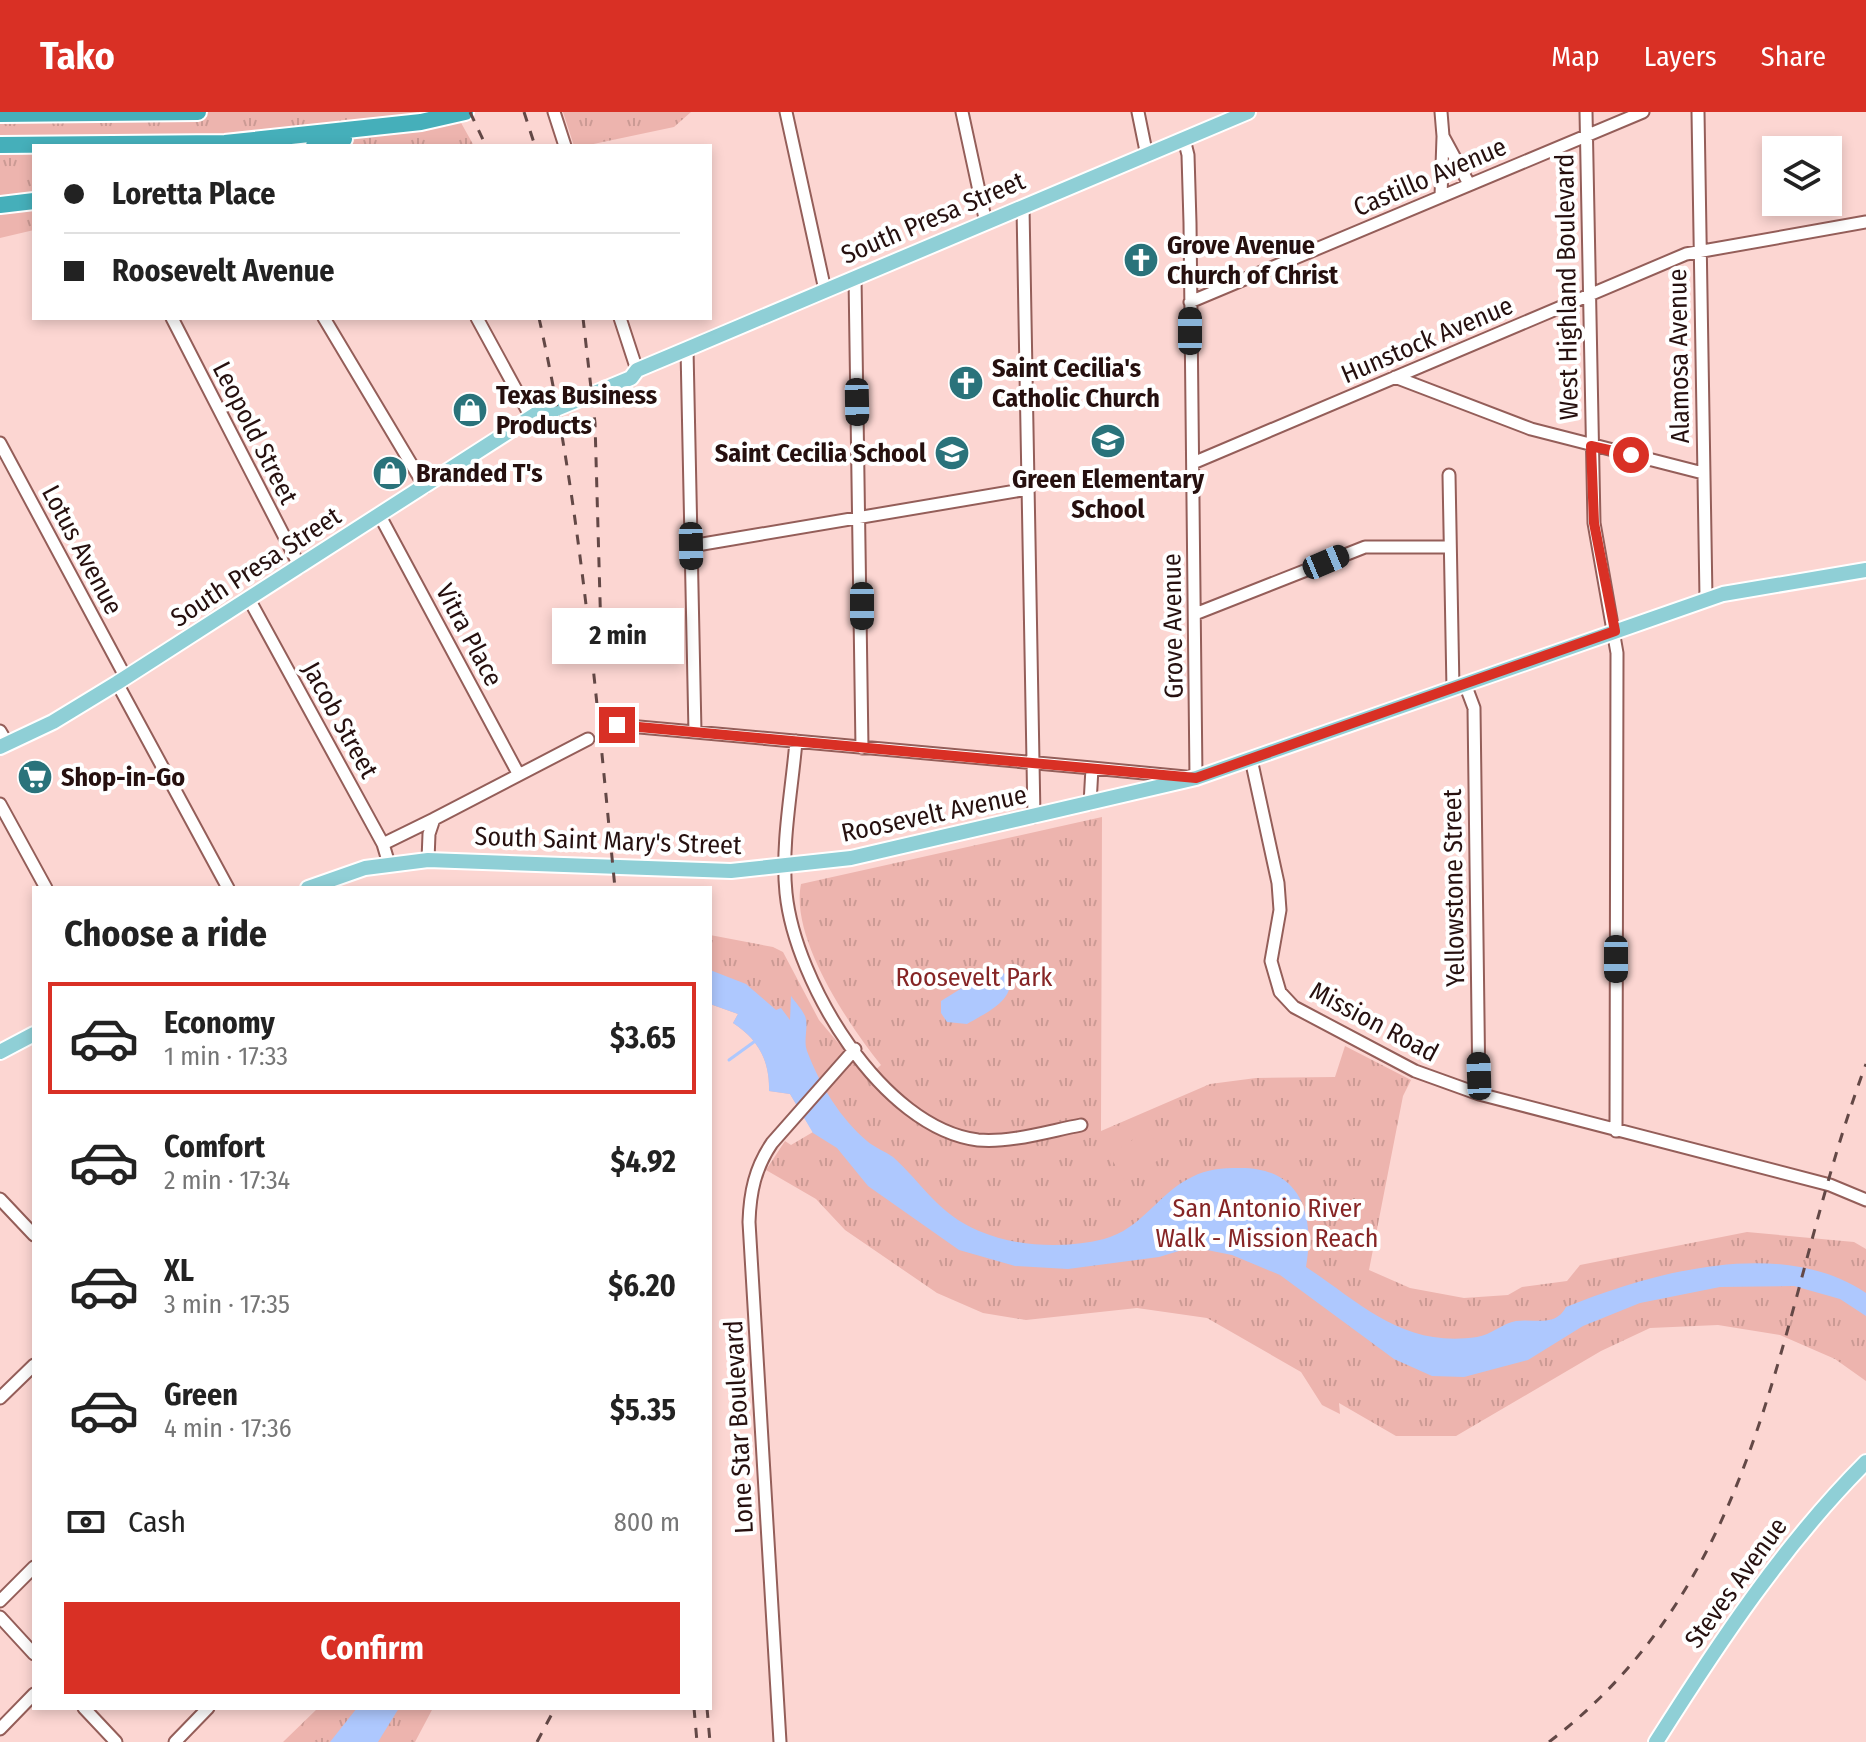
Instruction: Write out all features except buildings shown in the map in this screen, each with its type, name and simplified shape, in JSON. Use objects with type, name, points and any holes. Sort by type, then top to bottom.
[{"type":"highway","points":[[0,114],[198,112]]},
{"type":"highway","points":[[323,144],[465,112]]},
{"type":"highway","points":[[112,144],[225,143],[421,122]]},
{"type":"highway","points":[[0,145],[32,145]]},
{"type":"highway","points":[[0,205],[32,201]]},
{"type":"main road","name":"South Presa Street","points":[[2,740],[53,722],[532,419],[557,400],[628,370],[637,370],[1248,112]]},
{"type":"main road","name":"Roosevelt Avenue","points":[[786,867],[851,858],[1196,778],[1706,598],[1866,570]]},
{"type":"main road","name":"South Saint Mary's Street","points":[[315,886],[389,864],[428,860],[731,871],[786,867]]},
{"type":"main road","points":[[0,1052],[32,1035]]},
{"type":"main road","name":"Steves Avenue","points":[[1656,1742],[1707,1662],[1767,1579],[1812,1520],[1866,1462]]},
{"type":"street","points":[[554,112],[564,144]]},
{"type":"street","points":[[786,112],[825,290]]},
{"type":"street","points":[[962,112],[986,223]]},
{"type":"street","points":[[1138,112],[1147,156]]},
{"type":"street","points":[[1441,112],[1441,196]]},
{"type":"street","name":"West Highland Boulevard","points":[[1586,112],[1594,523],[1615,631],[1616,1131]]},
{"type":"street","name":"Castillo Avenue","points":[[1190,302],[1643,112]]},
{"type":"street","name":"Alamosa Avenue","points":[[1698,112],[1706,598]]},
{"type":"street","points":[[1443,136],[1469,184]]},
{"type":"street","name":"Grove Avenue","points":[[1184,139],[1188,155],[1196,778]]},
{"type":"street","points":[[1023,207],[1034,817]]},
{"type":"street","name":"Hunstock Avenue","points":[[1193,463],[1700,250],[1866,222]]},
{"type":"street","points":[[855,277],[862,748]]},
{"type":"street","name":"Leopold Street","points":[[173,320],[300,567]]},
{"type":"street","points":[[325,320],[425,487]]},
{"type":"street","points":[[478,320],[532,419]]},
{"type":"street","points":[[621,320],[637,370]]},
{"type":"street","points":[[687,349],[695,732]]},
{"type":"street","points":[[1395,377],[1531,429],[1703,473]]},
{"type":"street","name":"Lotus Avenue","points":[[0,443],[227,886]]},
{"type":"street","name":"Yellowstone Street","points":[[1449,475],[1450,547],[1459,686],[1474,708],[1479,1094]]},
{"type":"street","points":[[691,546],[1028,489]]},
{"type":"street","name":"Vitra Place","points":[[380,516],[519,775]]},
{"type":"street","points":[[1195,614],[1365,547],[1450,547]]},
{"type":"street","name":"Jacob Street","points":[[249,599],[383,844],[389,864]]},
{"type":"street","name":"Roosevelt Avenue","points":[[617,725],[1196,778]]},
{"type":"street","name":"South Saint Mary's Street","points":[[383,844],[588,739]]},
{"type":"street","points":[[796,741],[786,895],[805,965],[835,1024],[890,1092],[915,1114],[964,1137],[998,1139],[1081,1125]]},
{"type":"street","name":"Mission Road","points":[[1251,759],[1278,883],[1280,910],[1271,961],[1280,992],[1294,1007],[1427,1076],[1479,1094],[1830,1185],[1866,1200]]},
{"type":"street","points":[[1090,804],[1092,768]]},
{"type":"street","points":[[0,804],[45,886]]},
{"type":"street","points":[[428,860],[429,834],[434,819]]},
{"type":"street","name":"Lone Star Boulevard","points":[[780,1742],[749,1222],[755,1173],[767,1150],[855,1049]]},
{"type":"street","points":[[0,1199],[32,1233]]},
{"type":"street","points":[[0,1398],[32,1367]]},
{"type":"street","points":[[0,1601],[32,1569]]},
{"type":"street","points":[[0,1617],[32,1652]]},
{"type":"street","points":[[0,1729],[32,1696]]},
{"type":"street","points":[[86,1710],[116,1742]]},
{"type":"street","points":[[175,1742],[206,1710]]},
{"type":"green space","points":[[0,112],[455,112],[473,144],[32,144],[32,230],[0,238]]},
{"type":"green space","points":[[563,112],[691,112],[674,127],[593,144],[573,144]]},
{"type":"green space","name":"San Antonio River Walk - Mission Reach","points":[[1102,817],[1101,1131],[1210,1084],[1256,1078],[1335,1077],[1345,1046],[1411,1080],[1403,1096],[1369,1270],[1410,1288],[1464,1298],[1508,1295],[1522,1287],[1567,1281],[1580,1265],[1747,1232],[1854,1242],[1866,1249],[1866,1381],[1835,1359],[1780,1335],[1718,1325],[1650,1328],[1601,1351],[1456,1436],[1396,1436],[1339,1403],[1340,1414],[1322,1405],[1301,1372],[1207,1318],[1137,1308],[1026,1320],[983,1313],[937,1293],[845,1230],[816,1199],[766,1170],[785,1141],[791,1145],[813,1132],[790,1094],[769,1091],[761,1052],[749,1036],[733,1023],[738,1014],[712,1005],[712,935],[773,947],[783,952],[819,1020],[867,1077],[881,1065],[824,979],[804,929],[800,906],[801,884]]},
{"type":"green space","points":[[1148,1130],[1165,1156],[1125,1181],[1109,1155]]},
{"type":"green space","points":[[316,1710],[432,1710],[415,1742],[283,1742]]},
{"type":"water","points":[[991,970],[1001,971],[1010,979],[1010,987],[1002,1001],[967,1024],[947,1022],[941,1013],[941,1001]]},
{"type":"water","points":[[712,971],[746,984],[776,1010],[781,1008],[790,1020],[791,996],[805,1016],[806,1047],[812,1064],[848,1122],[870,1143],[893,1157],[952,1216],[994,1236],[1041,1245],[1104,1239],[1129,1227],[1169,1192],[1198,1174],[1239,1168],[1277,1176],[1290,1185],[1299,1197],[1308,1229],[1306,1267],[1385,1320],[1427,1336],[1451,1339],[1477,1337],[1516,1321],[1556,1318],[1566,1307],[1638,1282],[1677,1272],[1757,1263],[1796,1266],[1833,1276],[1866,1293],[1866,1316],[1840,1299],[1794,1286],[1720,1287],[1640,1303],[1583,1326],[1528,1360],[1464,1377],[1432,1376],[1394,1359],[1280,1275],[1232,1255],[1192,1247],[1159,1257],[1068,1269],[1015,1266],[959,1250],[868,1186],[837,1148],[813,1133],[790,1094],[769,1091],[761,1052],[749,1036],[733,1023],[738,1014],[712,1005]]},
{"type":"water","points":[[355,1710],[398,1710],[378,1742],[330,1742]]},
{"type":"waterway","points":[[729,1060],[758,1039]]},
{"type":"railway","points":[[470,112],[485,144]]},
{"type":"railway","points":[[524,112],[534,144]]},
{"type":"railway","points":[[539,320],[554,389],[576,530],[615,886]]},
{"type":"railway","points":[[583,320],[595,423],[601,634]]},
{"type":"railway","points":[[1549,1742],[1623,1674],[1680,1598],[1724,1516],[1757,1429],[1836,1155],[1866,1064]]},
{"type":"railway","points":[[537,1742],[554,1710]]},
{"type":"railway","points":[[694,1710],[697,1742]]},
{"type":"railway","points":[[707,1710],[710,1742]]},
{"type":"place","name":"Grove Avenue Church of Christ","points":[[1141,260]]},
{"type":"place","name":"Saint Cecilia's Catholic Church","points":[[966,383]]},
{"type":"place","name":"Texas Business Products","points":[[470,410]]},
{"type":"place","name":"Green Elementary School","points":[[1108,441]]},
{"type":"place","name":"Saint Cecilia School","points":[[952,453]]},
{"type":"place","name":"Branded T's","points":[[390,473]]},
{"type":"place","name":"Shop-in-Go","points":[[35,777]]},
{"type":"route","points":[[617,725],[1196,778],[1615,631],[1594,523],[1591,446],[1631,455]]},
{"type":"park label","name":"Roosevelt Park","points":[[974,977]]}]
